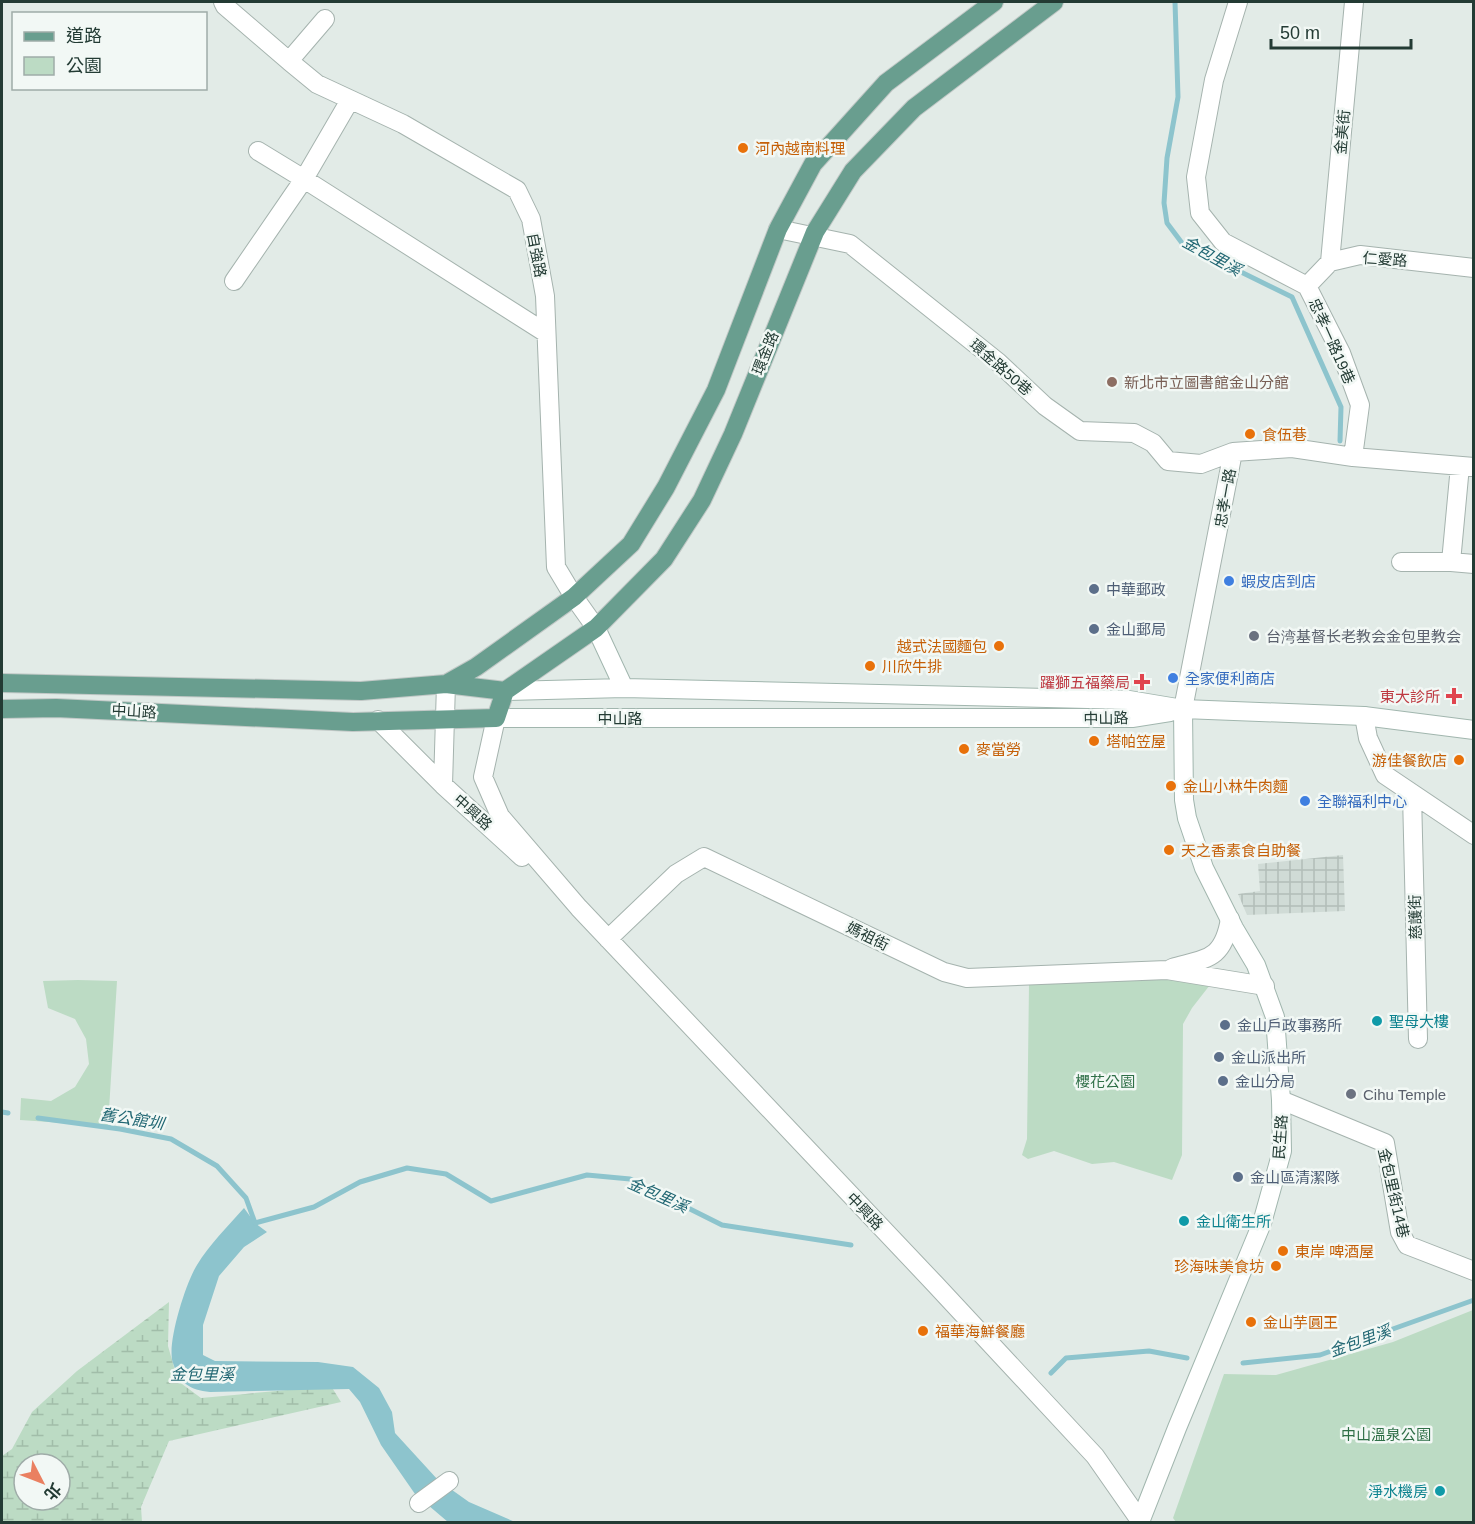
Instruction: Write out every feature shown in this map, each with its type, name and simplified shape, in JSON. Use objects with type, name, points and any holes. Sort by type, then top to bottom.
[{"type":"main road","points":[[446,684],[476,667],[574,597],[631,544],[666,487],[716,390],[778,229],[813,164],[886,83],[994,2]]},
{"type":"main road","name":"環金路","points":[[505,691],[596,628],[663,559],[702,500],[733,434],[813,236],[853,171],[914,108],[1054,2]]},
{"type":"main road","name":"中山路","points":[[2,683],[361,691],[446,684]]},
{"type":"main road","points":[[446,684],[505,691],[496,718]]},
{"type":"main road","name":"中山路","points":[[2,709],[56,708],[341,721],[496,718]]},
{"type":"street","name":"自強路","points":[[224,2],[225,6],[317,84],[403,124],[518,190],[531,219],[545,296],[556,567],[596,628],[624,688]]},
{"type":"street","name":"忠孝一路19巷","points":[[1239,2],[1214,80],[1196,177],[1200,213],[1223,242],[1307,286],[1341,353],[1360,405],[1353,457]]},
{"type":"street","name":"金美街","points":[[1330,262],[1354,2]]},
{"type":"street","points":[[290,61],[326,19]]},
{"type":"street","points":[[234,281],[304,179],[350,99]]},
{"type":"street","points":[[258,151],[546,333]]},
{"type":"street","name":"環金路50巷","points":[[778,229],[850,243],[998,362],[1045,406],[1080,431],[1134,433],[1153,443],[1168,461],[1202,464],[1233,452]]},
{"type":"street","name":"仁愛路","points":[[1330,262],[1360,255],[1473,268]]},
{"type":"street","points":[[1307,286],[1330,262]]},
{"type":"street","name":"忠孝一路","points":[[1183,709],[1233,452],[1293,448],[1353,457],[1467,466]]},
{"type":"street","points":[[1451,562],[1467,466]]},
{"type":"street","points":[[1401,562],[1473,564]]},
{"type":"street","name":"中興路","points":[[446,684],[443,785],[579,908]]},
{"type":"street","name":"中山路","points":[[505,691],[624,688],[1130,700],[1183,709],[1364,716],[1473,730]]},
{"type":"street","name":"中山路","points":[[496,718],[1132,718],[1183,709]]},
{"type":"street","name":"民生路","points":[[1141,1522],[1177,1428],[1262,1224],[1282,1151],[1275,1017],[1256,965],[1204,868],[1187,818],[1184,800],[1183,709]]},
{"type":"street","points":[[1364,716],[1368,738],[1385,775],[1473,835]]},
{"type":"street","name":"中興路","points":[[496,718],[483,777],[500,816],[579,908],[1095,1456],[1141,1522]]},
{"type":"street","points":[[378,720],[443,785]]},
{"type":"street","name":"慈護街","points":[[1412,795],[1418,1039]]},
{"type":"street","name":"媽祖街","points":[[608,939],[676,874],[704,857],[944,972],[966,978],[1167,970],[1264,986]]},
{"type":"street","name":"媽祖街","points":[[1167,970],[1212,957],[1227,937],[1230,919]]},
{"type":"street","name":"金包里街14巷","points":[[1281,1100],[1385,1143],[1400,1232],[1407,1245],[1473,1271]]},
{"type":"street","points":[[419,1503],[449,1481]]},
{"type":"shaded area","points":[[1343,855],[1345,911],[1247,915],[1238,894],[1260,891],[1258,864]]},
{"type":"green space","name":"櫻花公園","points":[[1186,977],[1213,981],[1183,1024],[1182,1155],[1172,1180],[1114,1162],[1092,1164],[1054,1151],[1028,1159],[1022,1155],[1027,1139],[1029,985]]},
{"type":"green space","points":[[43,981],[117,981],[108,1126],[20,1120],[21,1098],[51,1101],[75,1087],[89,1064],[86,1039],[75,1019],[48,1008]]},
{"type":"green space","points":[[169,1302],[168,1346],[178,1381],[201,1398],[331,1386],[341,1402],[169,1441],[141,1507],[142,1522],[2,1522],[2,1456],[12,1449],[32,1412],[77,1371]]},
{"type":"green space","name":"中山溫泉公園","points":[[1473,1310],[1473,1522],[1176,1522],[1173,1518],[1224,1374],[1276,1375],[1393,1342]]},
{"type":"water","name":"金包里溪","points":[[244,1208],[255,1223],[267,1232],[244,1247],[219,1276],[203,1325],[203,1355],[215,1361],[318,1362],[353,1367],[379,1388],[392,1412],[395,1433],[438,1480],[469,1502],[515,1522],[448,1522],[415,1494],[381,1445],[360,1402],[349,1389],[210,1392],[191,1387],[178,1376],[173,1363],[172,1342],[188,1285],[207,1250]]},
{"type":"waterway","name":"金包里溪","points":[[1175,2],[1178,97],[1167,158],[1164,203],[1167,223],[1182,243],[1292,297],[1341,407],[1340,441]]},
{"type":"waterway","name":"舊公館圳","points":[[2,1112],[8,1113]]},
{"type":"waterway","name":"金包里溪","points":[[38,1118],[120,1129],[171,1139],[217,1166],[246,1198],[255,1223],[314,1207],[360,1182],[407,1168],[446,1174],[491,1201],[587,1175],[630,1179],[722,1225],[851,1245]]},
{"type":"waterway","name":"金包里溪","points":[[1243,1363],[1320,1355],[1474,1300]]},
{"type":"waterway","name":"金包里溪","points":[[1051,1373],[1066,1358],[1149,1351],[1187,1358]]},
{"type":"place","name":"河內越南料理","points":[[743,148]]},
{"type":"place","name":"新北市立圖書館金山分館","points":[[1112,382]]},
{"type":"place","name":"食伍巷","points":[[1250,434]]},
{"type":"place","name":"蝦皮店到店","points":[[1229,581]]},
{"type":"place","name":"中華郵政","points":[[1094,589]]},
{"type":"place","name":"金山郵局","points":[[1094,629]]},
{"type":"place","name":"台湾基督长老教会金包里教会","points":[[1254,636]]},
{"type":"place","name":"越式法國麵包","points":[[999,646]]},
{"type":"place","name":"川欣牛排","points":[[870,666]]},
{"type":"place","name":"全家便利商店","points":[[1173,678]]},
{"type":"place","name":"躍獅五福藥局","points":[[1142,682]]},
{"type":"place","name":"東大診所","points":[[1454,696]]},
{"type":"place","name":"塔帕笠屋","points":[[1094,741]]},
{"type":"place","name":"麥當勞","points":[[964,749]]},
{"type":"place","name":"游佳餐飲店","points":[[1459,760]]},
{"type":"place","name":"金山小林牛肉麵","points":[[1171,786]]},
{"type":"place","name":"全聯福利中心","points":[[1305,801]]},
{"type":"place","name":"天之香素食自助餐","points":[[1169,850]]},
{"type":"place","name":"聖母大樓","points":[[1377,1021]]},
{"type":"place","name":"金山戶政事務所","points":[[1225,1025]]},
{"type":"place","name":"金山派出所","points":[[1219,1057]]},
{"type":"place","name":"金山分局","points":[[1223,1081]]},
{"type":"place","name":"Cihu Temple","points":[[1351,1094]]},
{"type":"place","name":"金山區清潔隊","points":[[1238,1177]]},
{"type":"place","name":"金山衛生所","points":[[1184,1221]]},
{"type":"place","name":"東岸 啤酒屋","points":[[1283,1251]]},
{"type":"place","name":"珍海味美食坊","points":[[1276,1266]]},
{"type":"place","name":"金山芋圓王","points":[[1251,1322]]},
{"type":"place","name":"福華海鮮餐廳","points":[[923,1331]]},
{"type":"place","name":"淨水機房","points":[[1440,1491]]}]
